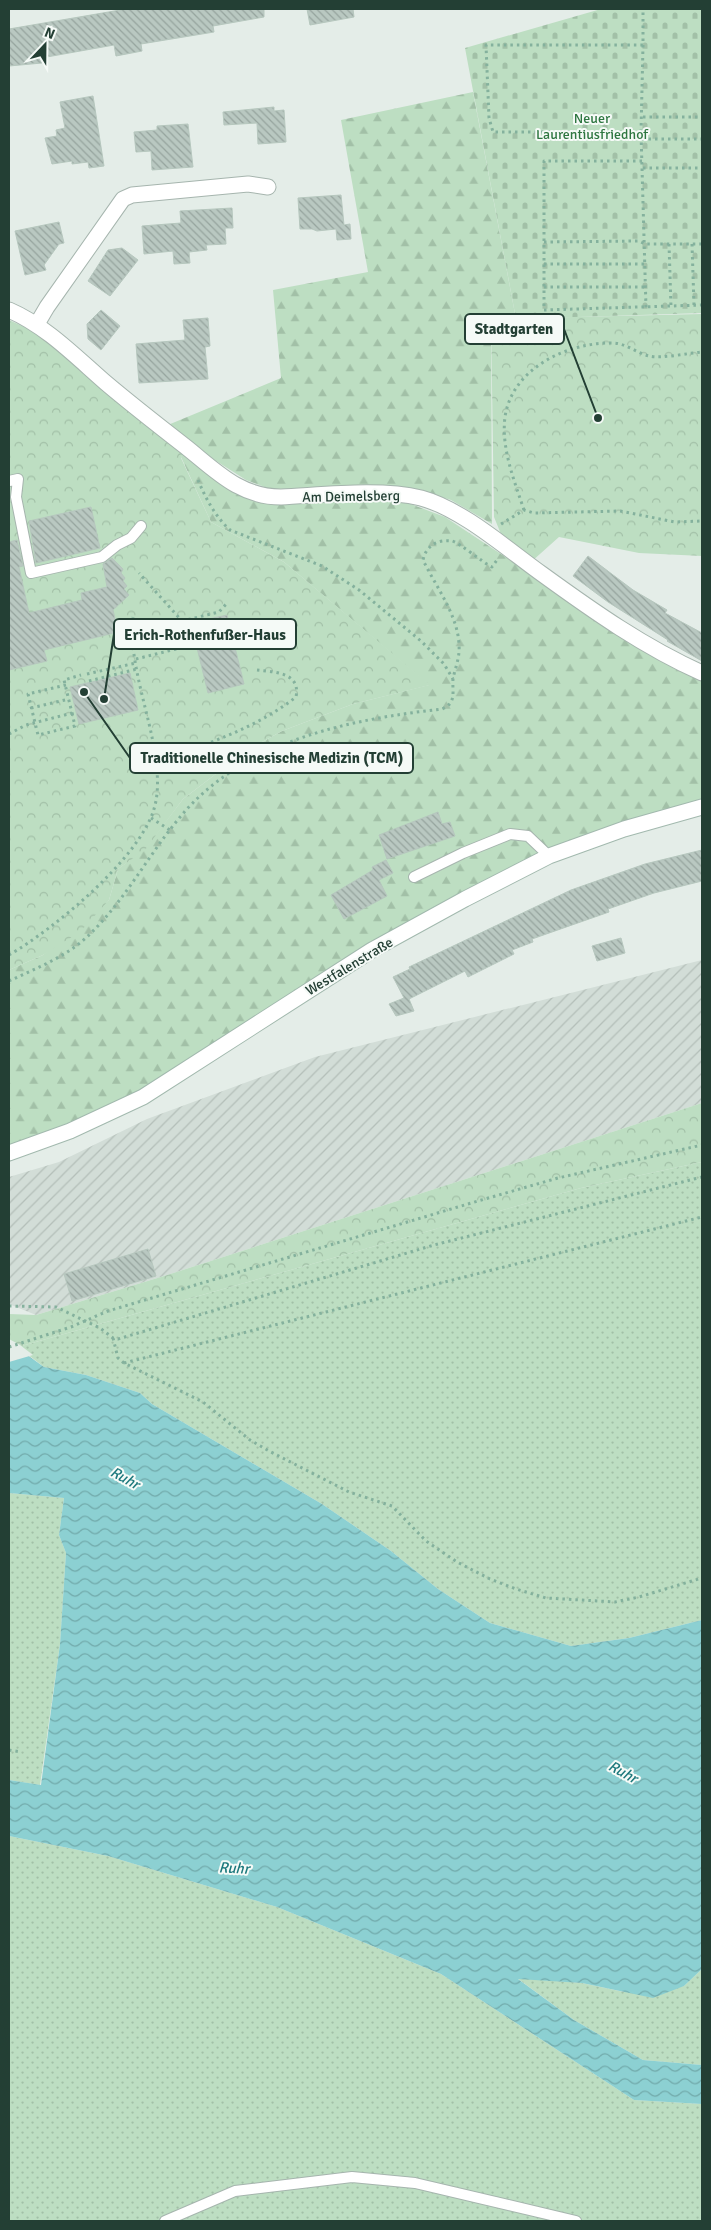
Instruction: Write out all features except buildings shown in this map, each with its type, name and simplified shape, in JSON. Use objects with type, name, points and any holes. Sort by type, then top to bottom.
[{"type":"street","points":[[37,324],[52,299],[123,199],[132,195],[248,184],[268,187]]},
{"type":"street","name":"Am Deimelsberg","points":[[9,310],[37,324],[114,390],[202,460],[232,483],[250,493],[265,497],[403,495],[438,504],[507,548],[603,618],[669,658],[702,673]]},
{"type":"street","name":"Westfalenstraße","points":[[9,1154],[70,1130],[143,1096],[372,950],[465,898],[549,856],[624,828],[702,807]]},
{"type":"lane","points":[[9,481],[18,480],[16,497],[31,573],[102,557],[111,552],[117,544],[131,538],[142,526]]},
{"type":"lane","points":[[414,877],[463,853],[510,834],[528,836],[549,856]]},
{"type":"lane","points":[[165,2221],[236,2191],[352,2177],[415,2183],[576,2221]]},
{"type":"path","points":[[644,9],[643,117],[641,132],[646,308]]},
{"type":"path","points":[[641,132],[493,132],[489,118],[486,45],[643,45]]},
{"type":"path","points":[[643,117],[702,117]]},
{"type":"path","points":[[642,139],[702,139]]},
{"type":"path","points":[[642,161],[544,161],[544,310],[702,305]]},
{"type":"path","points":[[643,168],[702,168]]},
{"type":"path","points":[[544,242],[639,241],[644,244],[702,244]]},
{"type":"path","points":[[669,244],[671,307]]},
{"type":"path","points":[[692,244],[694,305]]},
{"type":"path","points":[[544,264],[645,264]]},
{"type":"path","points":[[544,288],[646,287]]},
{"type":"path","points":[[524,510],[509,463],[505,438],[505,416],[510,399],[522,381],[534,368],[566,352],[587,345],[606,343],[616,343],[650,356],[702,352]]},
{"type":"path","points":[[202,460],[197,472],[199,482],[219,519],[230,530],[322,566],[360,590],[421,641],[444,664],[453,680]]},
{"type":"path","points":[[485,534],[524,510],[534,513],[620,511],[675,522],[702,521]]},
{"type":"path","points":[[9,981],[60,956],[90,935],[114,907],[187,809],[206,791],[249,760],[325,730],[378,717],[442,709],[452,700],[453,680],[458,664],[458,630],[423,560],[425,550],[434,543],[452,541],[492,567],[507,548]]},
{"type":"path","points":[[87,674],[189,645],[182,621],[139,573]]},
{"type":"path","points":[[182,621],[219,612],[228,602]]},
{"type":"path","points":[[9,955],[50,928],[104,878],[130,850],[146,829],[151,818],[156,799],[156,762],[137,669],[133,617]]},
{"type":"path","points":[[89,680],[137,669]]},
{"type":"path","points":[[156,762],[228,736],[296,697],[297,689],[292,679],[283,674],[256,670]]},
{"type":"path","points":[[66,685],[28,694],[38,735],[75,726],[66,685],[64,680],[81,675]]},
{"type":"path","points":[[31,708],[69,699]]},
{"type":"path","points":[[9,734],[23,726],[72,713]]},
{"type":"path","points":[[151,818],[170,830]]},
{"type":"path","points":[[9,1347],[108,1311],[478,1201],[558,1178],[702,1145]]},
{"type":"path","points":[[113,1338],[124,1337],[434,1245],[702,1177]]},
{"type":"path","points":[[124,1363],[702,1217]]},
{"type":"path","points":[[9,1306],[56,1307],[100,1328],[113,1338],[118,1358],[124,1363],[204,1402],[250,1440],[348,1492],[379,1500],[392,1506],[426,1541],[457,1562],[516,1589],[546,1598],[615,1602],[639,1597],[702,1578]]},
{"type":"path","points":[[9,1750],[21,1752]]},
{"type":"shaded area","points":[[702,960],[702,1103],[164,1276],[36,1315],[9,1304],[9,1177],[59,1162],[147,1119],[315,1057]]},
{"type":"green space","name":"Neuer Laurentiusfriedhof","points":[[601,9],[702,9],[702,313],[516,319],[465,48]]},
{"type":"green space","points":[[473,92],[516,319],[491,319],[492,524],[451,500],[412,488],[270,489],[246,480],[163,427],[281,378],[273,290],[368,272],[341,120]]},
{"type":"green space","points":[[702,314],[702,556],[639,553],[559,537],[531,562],[505,544],[494,517],[491,319]]},
{"type":"green space","points":[[9,320],[31,330],[112,389],[184,451],[181,458],[211,522],[284,562],[430,685],[353,704],[282,731],[246,751],[183,799],[145,850],[118,869],[109,900],[80,932],[43,955],[9,970]]},
{"type":"green space","points":[[184,451],[229,485],[408,503],[445,517],[673,668],[702,681],[702,807],[549,855],[365,945],[142,1096],[9,1152],[9,970],[43,955],[109,900],[118,869],[145,849],[183,799],[246,751],[282,731],[353,704],[429,685],[284,562],[211,522],[181,457]]},
{"type":"green space","points":[[702,1103],[702,1162],[581,1188],[18,1347],[9,1342],[9,1314],[36,1315],[164,1276]]},
{"type":"green space","points":[[702,1162],[702,1620],[629,1638],[571,1646],[490,1623],[438,1589],[391,1551],[322,1504],[152,1404],[140,1393],[86,1375],[44,1367],[18,1347],[581,1188]]},
{"type":"green space","points":[[9,1493],[64,1498],[59,1535],[66,1553],[60,1644],[40,1785],[9,1780]]},
{"type":"green space","points":[[9,1836],[108,1856],[277,1907],[441,1974],[634,2100],[702,2104],[702,2221],[9,2221]]},
{"type":"green space","points":[[702,1969],[702,2065],[643,2060],[574,2020],[517,1978],[582,1983],[624,1992],[684,1986]]},
{"type":"water","name":"Ruhr","points":[[9,1342],[44,1367],[86,1375],[140,1393],[152,1404],[322,1504],[391,1551],[438,1589],[490,1623],[571,1646],[629,1638],[702,1620],[702,1969],[684,1986],[653,1998],[582,1983],[518,1979],[574,2020],[643,2060],[702,2065],[702,2104],[634,2100],[441,1974],[277,1907],[108,1856],[9,1836],[9,1780],[41,1785],[60,1644],[66,1553],[59,1535],[64,1498],[9,1493]]},
{"type":"pier","points":[[9,1339],[20,1345],[33,1355],[9,1362]]},
{"type":"place","name":"Stadtgarten","points":[[598,418]]},
{"type":"place","name":"Traditionelle Chinesische Medizin (TCM)","points":[[84,692]]},
{"type":"place","name":"Erich-Rothenfußer-Haus","points":[[104,699]]}]
